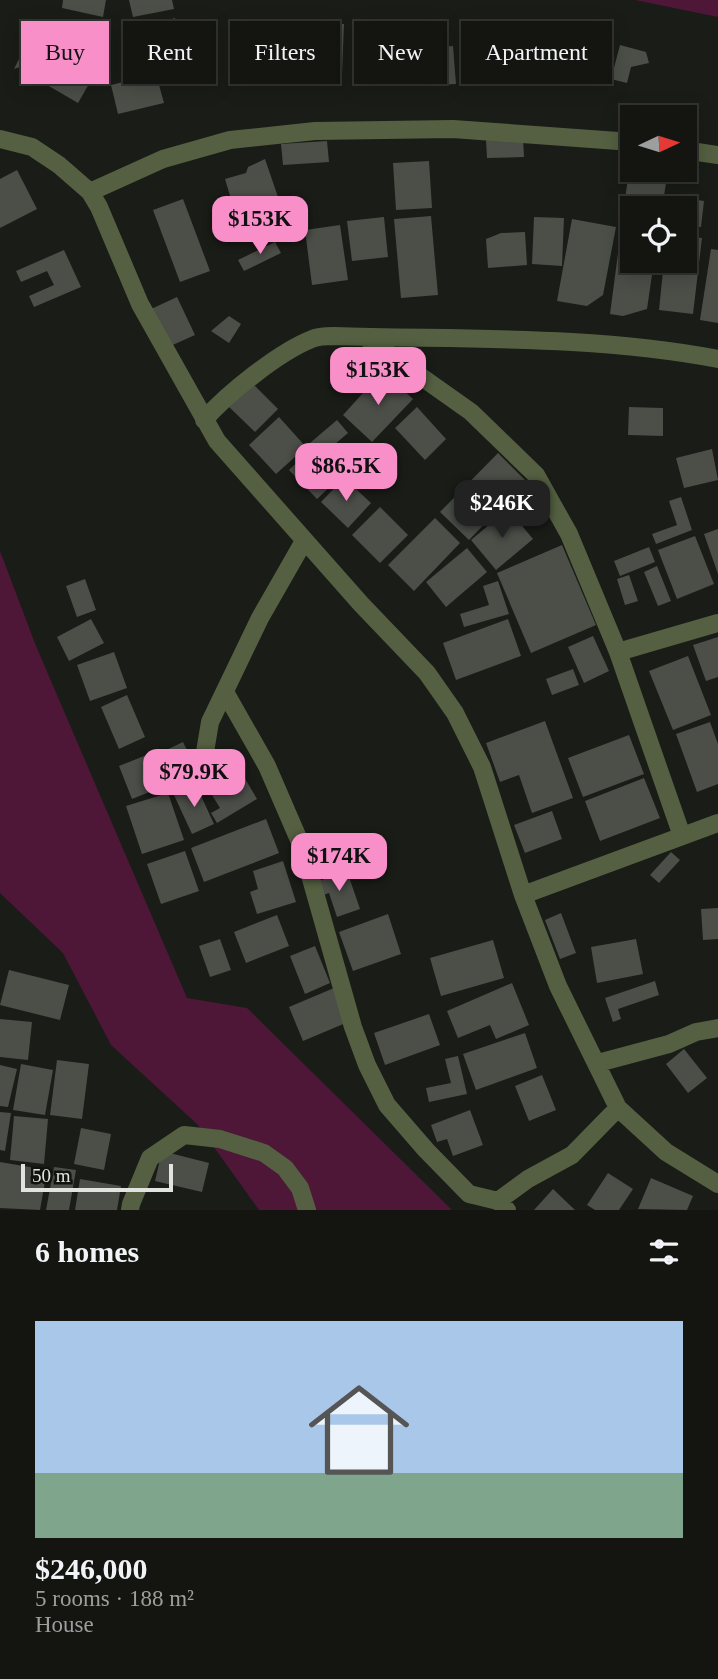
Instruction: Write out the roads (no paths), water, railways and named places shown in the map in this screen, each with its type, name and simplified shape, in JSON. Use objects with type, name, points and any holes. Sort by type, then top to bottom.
[{"type":"street","points":[[90,192],[163,159],[230,140],[315,131],[453,130],[620,141]]},
{"type":"street","points":[[0,139],[32,147],[59,165],[90,192],[100,207],[140,304],[217,441],[304,541],[427,673],[455,713],[482,767],[523,895],[558,986],[618,1108],[666,1152],[718,1184]]},
{"type":"street","points":[[697,152],[718,155]]},
{"type":"street","points":[[204,420],[225,397],[276,360],[313,338],[334,335],[562,340],[638,346],[718,359]]},
{"type":"street","points":[[365,337],[471,412],[536,475],[569,534],[618,652],[681,836]]},
{"type":"street","points":[[204,758],[210,722],[260,618],[304,541]]},
{"type":"street","points":[[618,652],[718,623]]},
{"type":"street","points":[[225,692],[267,766],[303,847],[353,1027],[367,1065],[387,1105],[426,1150],[469,1195],[503,1206],[528,1179],[572,1154],[618,1108]]},
{"type":"street","points":[[523,895],[718,823]]},
{"type":"street","points":[[598,1063],[669,1044],[696,1032],[718,1028]]},
{"type":"street","points":[[130,1210],[150,1158],[184,1135],[220,1139],[264,1153],[285,1168],[300,1188],[307,1210]]}]
